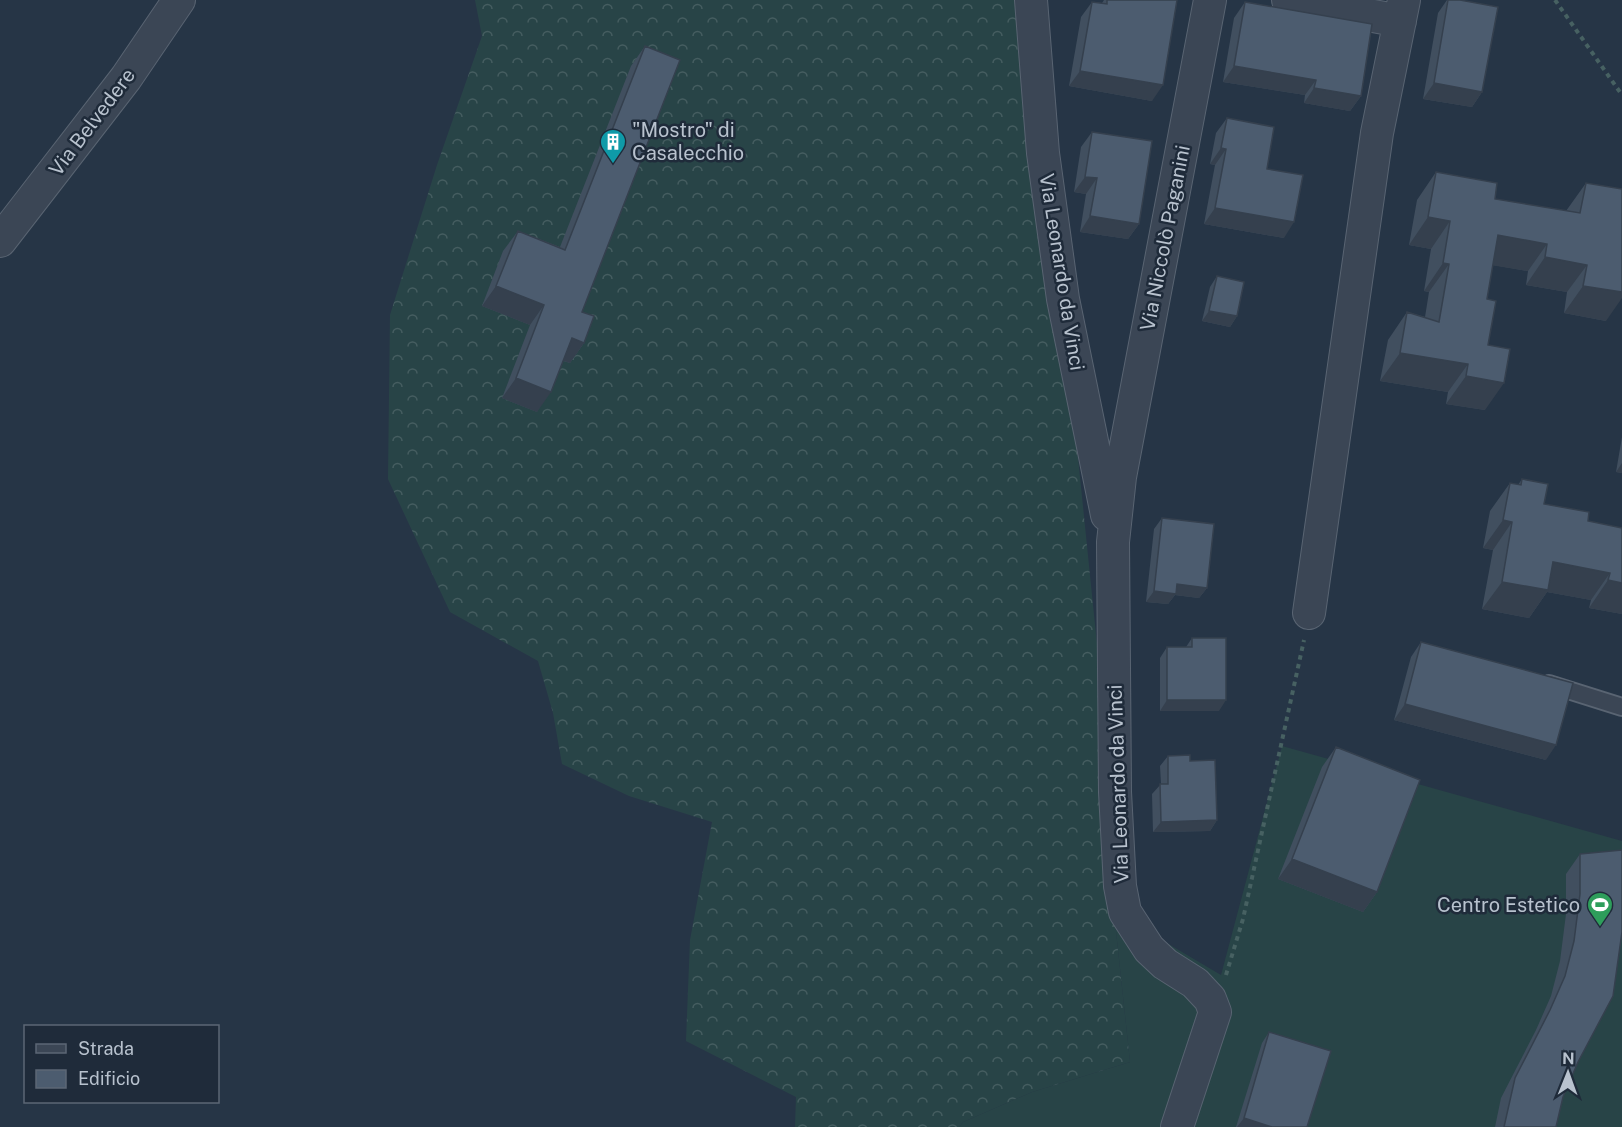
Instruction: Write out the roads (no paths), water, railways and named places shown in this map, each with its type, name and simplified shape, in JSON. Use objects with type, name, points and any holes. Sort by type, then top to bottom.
[{"type":"street","name":"Via Belvedere","points":[[0,241],[126,78],[179,0]]},
{"type":"street","name":"Via Leonardo da Vinci","points":[[1032,0],[1042,153],[1064,299],[1113,542]]},
{"type":"street","name":"Via Niccolò Paganini","points":[[1120,477],[1210,0]]},
{"type":"street","points":[[1288,0],[1402,10],[1377,133],[1309,613]]},
{"type":"street","name":"Via Leonardo da Vinci","points":[[1120,477],[1113,542],[1115,792],[1121,894],[1125,912],[1149,949],[1165,964],[1195,983],[1210,999],[1215,1012],[1177,1127]]},
{"type":"lane","points":[[1534,679],[1622,707]]},
{"type":"place","name":"\"Mostro\" di Casalecchio","points":[[613,165]]},
{"type":"place","name":"Centro Estetico","points":[[1600,928]]}]
